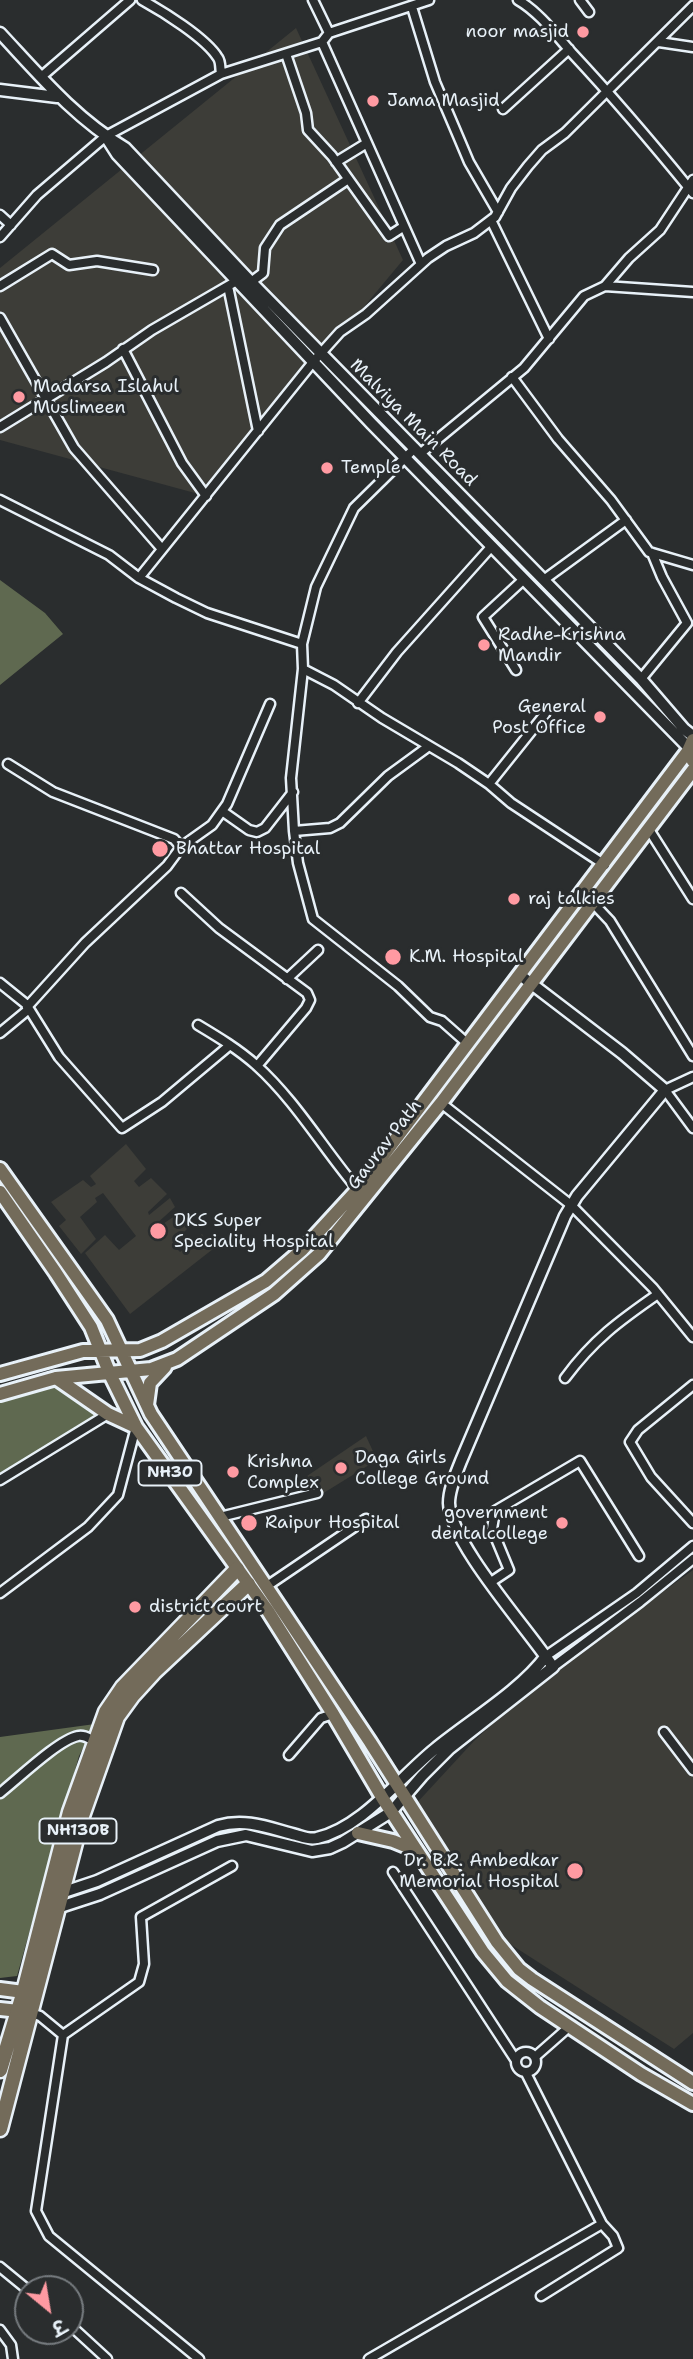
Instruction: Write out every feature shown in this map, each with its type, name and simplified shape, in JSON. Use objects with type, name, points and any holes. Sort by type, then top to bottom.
[{"type":"highway","name":"NH130B","points":[[0,2129],[25,2011],[55,1894],[82,1816],[106,1712],[123,1687],[237,1569]]},
{"type":"highway","name":"NH130B","points":[[100,1743],[132,1695],[248,1584]]},
{"type":"highway","name":"NH130B","points":[[0,2070],[25,2011]]},
{"type":"main road","points":[[0,1374],[83,1351],[140,1350],[162,1341],[266,1281],[302,1250],[362,1194],[468,1044],[691,747]]},
{"type":"main road","name":"Gaurav Path","points":[[0,1394],[56,1378],[151,1369],[177,1359],[274,1294],[320,1254],[362,1194],[441,1103],[693,770]]},
{"type":"main road","name":"NH30","points":[[0,1170],[103,1314],[147,1406],[397,1785],[494,1939],[519,1969],[577,2010],[693,2083]]},
{"type":"main road","name":"NH30","points":[[0,1192],[91,1327],[136,1427],[268,1611],[391,1812],[497,1970],[521,1993],[641,2074],[693,2104]]},
{"type":"main road","points":[[147,1406],[150,1383],[177,1359]]},
{"type":"main road","points":[[56,1378],[108,1414],[136,1427]]},
{"type":"main road","points":[[358,1833],[393,1841],[416,1850]]},
{"type":"main road","points":[[0,1989],[30,1992]]},
{"type":"main road","points":[[0,2009],[25,2011]]},
{"type":"street","points":[[41,77],[130,0]]},
{"type":"street","points":[[142,0],[203,42],[219,59],[221,74]]},
{"type":"street","points":[[313,0],[329,33]]},
{"type":"street","points":[[0,237],[37,195],[106,136],[221,74],[286,54],[322,41],[329,33],[429,0]]},
{"type":"street","points":[[468,1044],[442,1021],[430,1017],[398,986],[313,919],[298,863],[293,831],[291,778],[303,669],[302,644],[316,587],[354,508],[406,459],[512,377],[549,339],[584,296],[605,286],[629,258],[660,230],[691,187],[569,49],[518,0]]},
{"type":"street","points":[[580,0],[589,12]]},
{"type":"street","points":[[412,6],[435,82],[453,126],[469,162],[498,212]]},
{"type":"street","points":[[139,578],[340,332],[366,314],[421,264],[491,220],[511,188],[542,150],[565,133],[693,6]]},
{"type":"street","name":"Malviya Main Road","points":[[0,33],[57,97],[125,148],[248,279],[545,579],[641,679],[684,729],[691,747]]},
{"type":"street","points":[[322,41],[421,264]]},
{"type":"street","points":[[659,41],[693,47]]},
{"type":"street","points":[[503,109],[569,49]]},
{"type":"street","points":[[286,54],[306,113],[308,130],[336,162],[389,236],[403,227]]},
{"type":"street","points":[[0,90],[57,97]]},
{"type":"street","name":"Malviya Main Road","points":[[106,136],[117,155],[232,284],[313,362],[523,580],[691,747]]},
{"type":"street","points":[[336,162],[367,144]]},
{"type":"street","points":[[0,427],[232,284],[263,273],[265,248],[280,225],[347,180]]},
{"type":"street","points":[[0,215],[12,225]]},
{"type":"street","points":[[491,220],[549,339]]},
{"type":"street","points":[[0,286],[52,254],[69,265],[97,261],[153,270]]},
{"type":"street","points":[[232,284],[258,431]]},
{"type":"street","points":[[605,286],[693,292]]},
{"type":"street","points":[[0,317],[74,448],[162,550]]},
{"type":"street","points":[[123,349],[182,463],[206,496]]},
{"type":"street","points":[[512,377],[558,439],[652,553],[662,578],[687,623],[641,679]]},
{"type":"street","points":[[0,500],[109,555],[139,578],[207,613],[302,644]]},
{"type":"street","points":[[545,579],[626,520]]},
{"type":"street","points":[[358,703],[397,652],[491,547]]},
{"type":"street","points":[[652,553],[693,565]]},
{"type":"street","points":[[516,670],[483,617],[523,580]]},
{"type":"street","points":[[303,669],[334,685],[358,703],[489,784],[511,803],[616,872]]},
{"type":"street","points":[[0,1033],[28,1008],[85,943],[167,866],[181,847],[212,825],[228,804],[270,704]]},
{"type":"street","points":[[489,784],[545,714]]},
{"type":"street","points":[[293,831],[330,828],[340,823],[388,776],[429,746]]},
{"type":"street","points":[[8,764],[53,792],[174,839],[181,847]]},
{"type":"street","points":[[222,811],[249,830],[257,832],[265,828],[293,792]]},
{"type":"street","points":[[648,828],[693,899]]},
{"type":"street","points":[[181,893],[219,928],[307,993],[310,1000],[306,1007],[257,1066]]},
{"type":"street","points":[[593,903],[610,921],[693,1056]]},
{"type":"street","points":[[287,978],[318,950]]},
{"type":"street","points":[[520,975],[622,1053],[665,1090],[693,1128]]},
{"type":"street","points":[[0,983],[28,1008],[59,1057],[122,1128],[162,1102],[230,1045]]},
{"type":"street","points":[[198,1025],[257,1066],[362,1194]]},
{"type":"street","points":[[552,1667],[471,1555],[450,1511],[450,1492],[497,1374],[571,1205],[665,1090],[693,1077]]},
{"type":"street","points":[[441,1103],[571,1205],[658,1294],[693,1337]]},
{"type":"street","points":[[565,1377],[584,1352],[611,1326],[658,1294]]},
{"type":"street","points":[[693,1385],[638,1430],[630,1442],[651,1476],[693,1523]]},
{"type":"street","points":[[0,1480],[108,1414]]},
{"type":"street","points":[[0,1593],[88,1527],[118,1495],[136,1427]]},
{"type":"street","points":[[491,1582],[509,1570],[492,1529],[495,1511],[580,1461],[639,1556]]},
{"type":"street","points":[[220,1517],[317,1493]]},
{"type":"street","points":[[267,1586],[366,1520]]},
{"type":"street","points":[[55,1894],[97,1881],[218,1826],[242,1822],[313,1840],[336,1831],[383,1799],[427,1755],[537,1668],[546,1656],[637,1593],[693,1546]]},
{"type":"street","points":[[51,1909],[100,1894],[235,1835],[256,1836],[312,1851],[330,1848],[358,1833],[391,1812],[450,1748],[693,1559]]},
{"type":"street","points":[[289,1755],[321,1718],[333,1714]]},
{"type":"street","points":[[664,1732],[693,1770]]},
{"type":"street","points":[[0,1793],[61,1745],[78,1736],[100,1743]]},
{"type":"street","points":[[199,2359],[49,2236],[36,2211],[63,2035],[139,1982],[144,1964],[141,1917],[232,1866]]},
{"type":"street","points":[[393,1872],[515,2059],[519,2071],[526,2073],[603,2224],[613,2236],[618,2248],[541,2296]]},
{"type":"street","points":[[25,2011],[40,2016],[63,2035]]},
{"type":"street","points":[[526,2073],[536,2066],[536,2056],[570,2026]]},
{"type":"street","points":[[515,2059],[521,2054],[530,2053],[536,2056]]},
{"type":"street","points":[[369,2359],[603,2224]]},
{"type":"street","points":[[0,2267],[14,2278]]},
{"type":"street","points":[[0,2330],[11,2345],[13,2359]]},
{"type":"street","points":[[84,2338],[107,2359]]},
{"type":"shaded area","points":[[296,28],[403,260],[206,496],[0,440],[0,268]]},
{"type":"shaded area","name":"DKS Super Speciality Hospital","points":[[126,1144],[146,1169],[134,1181],[139,1187],[151,1178],[167,1194],[148,1212],[149,1215],[170,1198],[175,1207],[155,1225],[157,1228],[182,1211],[192,1224],[172,1244],[180,1252],[202,1234],[213,1249],[130,1314],[85,1253],[105,1235],[119,1250],[136,1236],[103,1193],[95,1198],[97,1202],[80,1217],[96,1239],[81,1254],[59,1226],[66,1220],[51,1202],[83,1180],[91,1187],[96,1184],[90,1176]]},
{"type":"shaded area","name":"Daga Girls College Ground","points":[[366,1436],[377,1460],[322,1494],[307,1476]]},
{"type":"shaded area","name":"Dr. B.R. Ambedkar Memorial Hospital","points":[[693,1570],[693,2033],[674,2049],[499,1937],[414,1806],[474,1741],[532,1687]]},
{"type":"green space","points":[[0,580],[45,613],[63,634],[0,685]]},
{"type":"green space","points":[[51,1384],[97,1416],[0,1475],[0,1399]]},
{"type":"green space","points":[[95,1724],[79,1756],[17,1976],[0,1978],[0,1737]]},
{"type":"place","name":"noor masjid","points":[[583,32]]},
{"type":"place","name":"Jama Masjid","points":[[373,101]]},
{"type":"place","name":"Madarsa Islahul Muslimeen","points":[[19,397]]},
{"type":"place","name":"Temple","points":[[327,468]]},
{"type":"place","name":"Radhe-Krishna Mandir","points":[[484,645]]},
{"type":"place","name":"General Post Office","points":[[600,717]]},
{"type":"place","name":"Bhattar Hospital","points":[[160,849]]},
{"type":"place","name":"raj talkies","points":[[514,899]]},
{"type":"place","name":"K.M. Hospital","points":[[393,957]]},
{"type":"place","name":"DKS Super Speciality Hospital","points":[[158,1231]]},
{"type":"place","name":"Daga Girls College Ground","points":[[341,1468]]},
{"type":"place","name":"Krishna Complex","points":[[233,1472]]},
{"type":"place","name":"Raipur Hospital","points":[[249,1523]]},
{"type":"place","name":"government dentalcollege","points":[[562,1523]]},
{"type":"place","name":"district court","points":[[135,1607]]},
{"type":"place","name":"Dr. B.R. Ambedkar Memorial Hospital","points":[[575,1871]]}]
